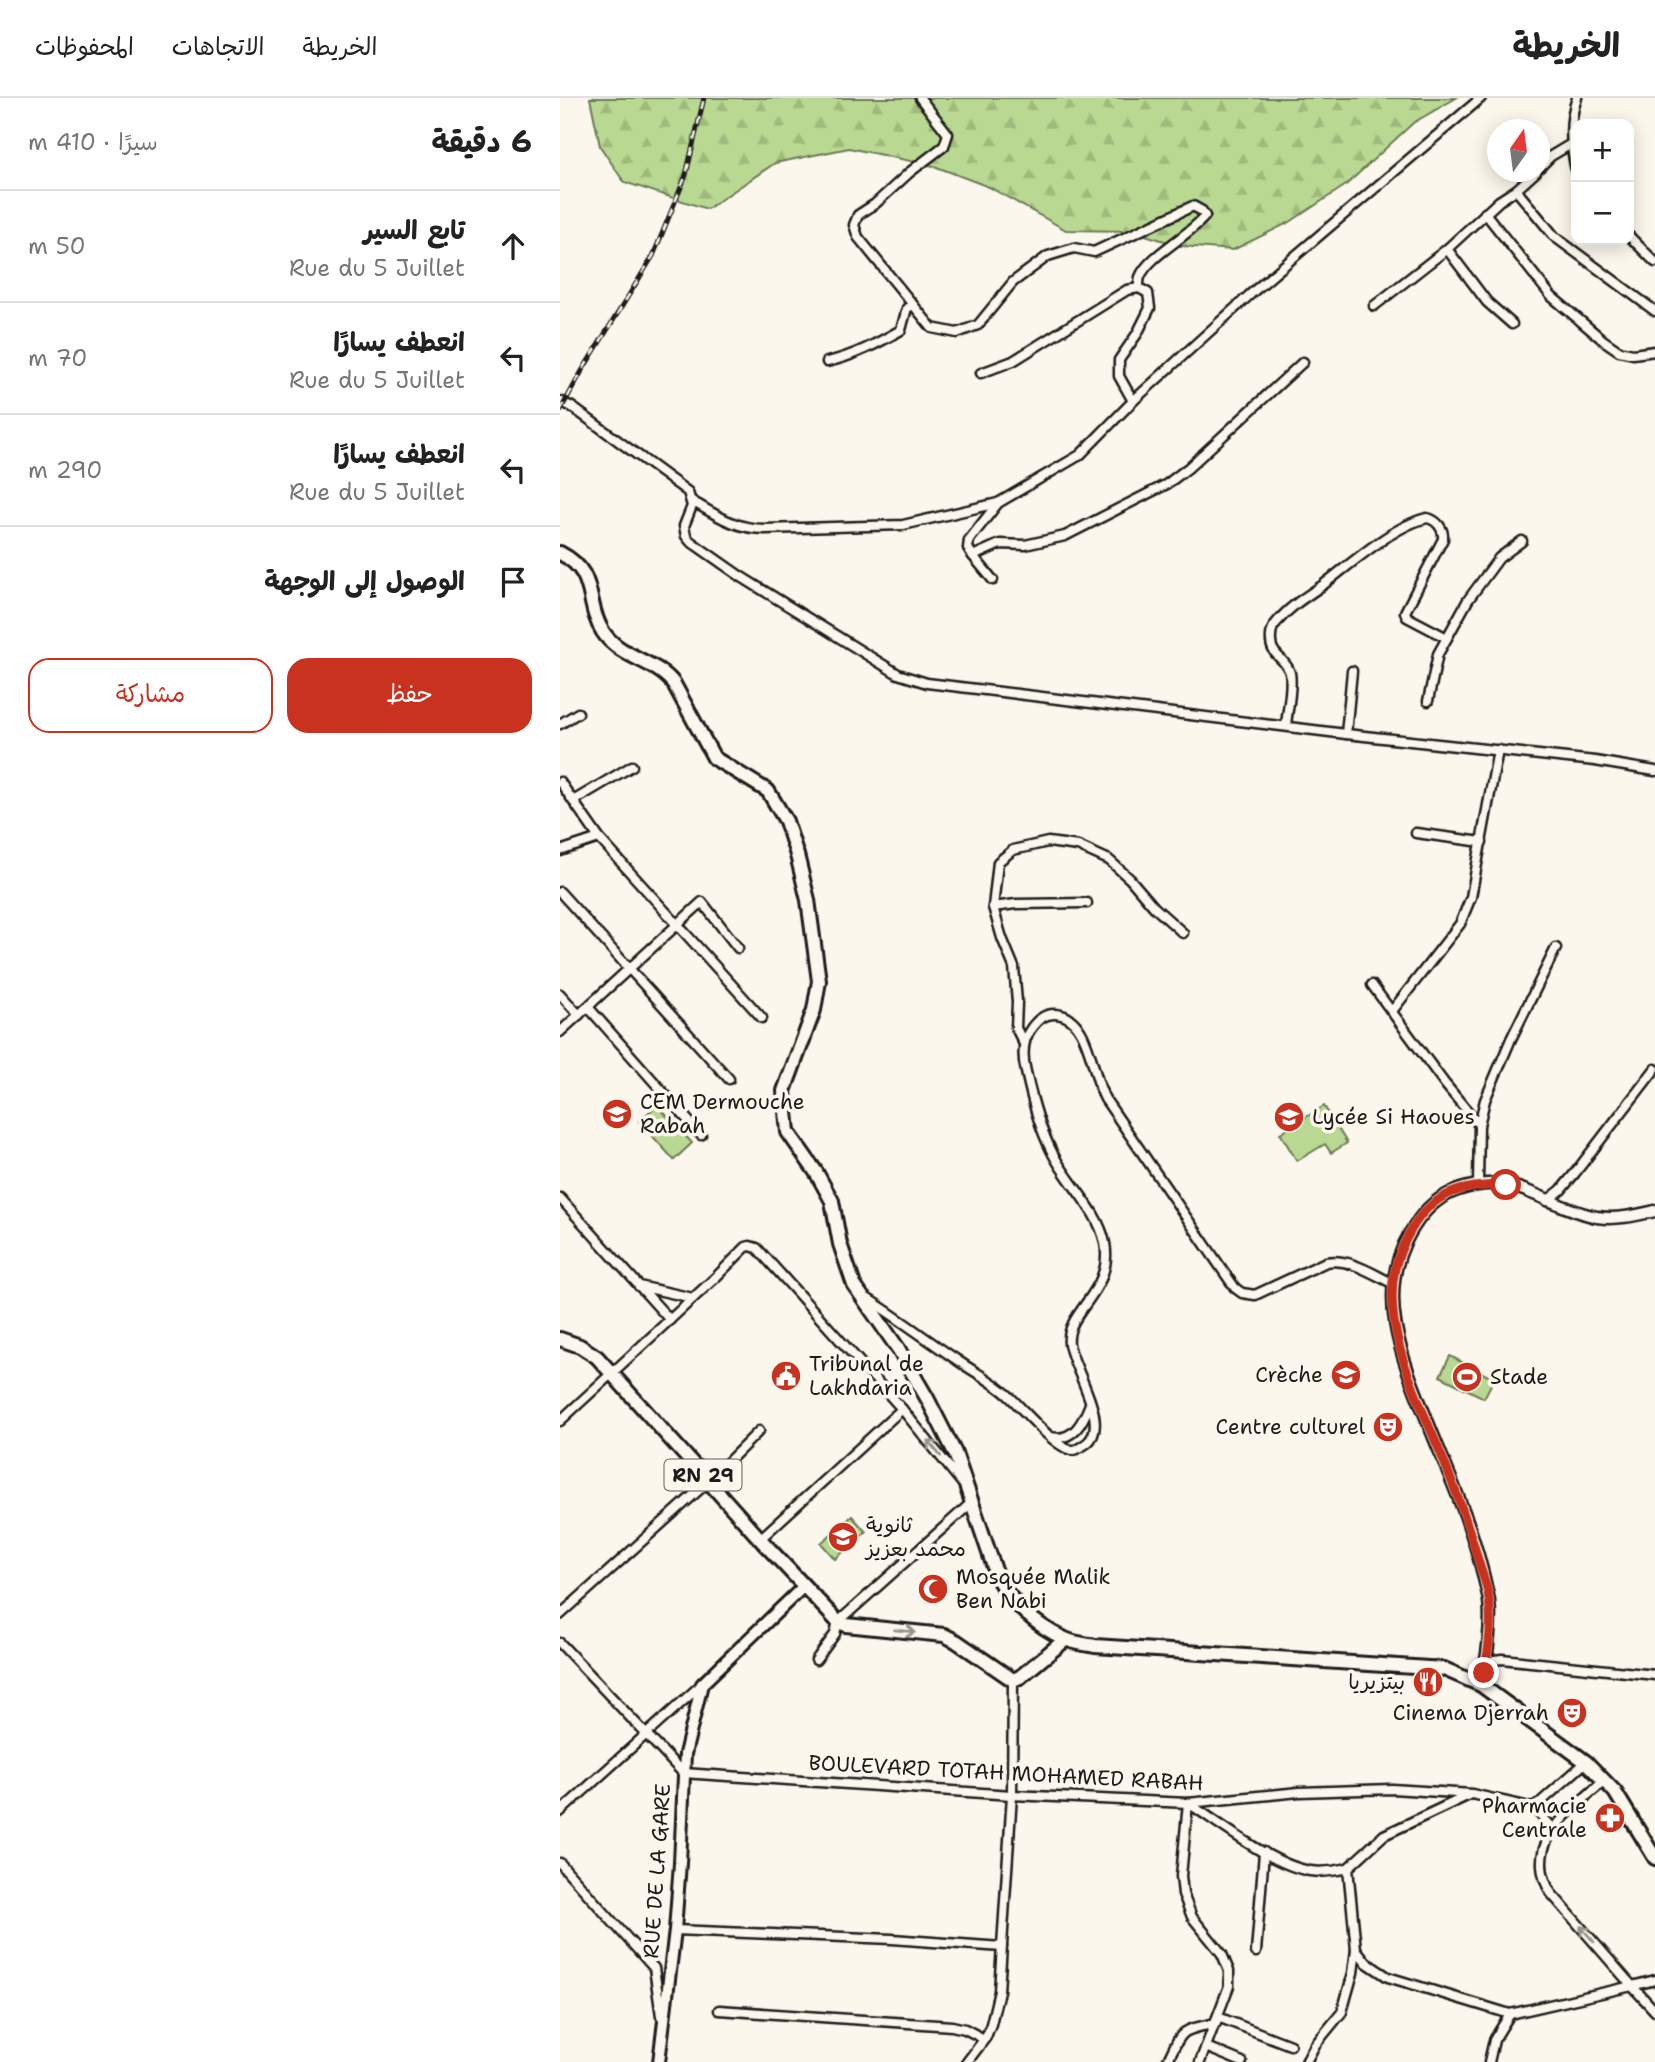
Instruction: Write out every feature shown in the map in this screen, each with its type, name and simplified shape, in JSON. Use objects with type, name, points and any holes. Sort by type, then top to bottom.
[{"type":"main road","points":[[560,553],[573,560],[581,569],[589,586],[598,622],[605,635],[615,645],[666,673],[714,758],[768,791],[786,821],[808,900],[819,981],[814,1010],[784,1091],[789,1132],[832,1201],[840,1244],[855,1285],[900,1350],[955,1453],[998,1579],[1006,1593],[1034,1620],[1065,1640],[1095,1646],[1444,1669],[1481,1685],[1586,1762],[1615,1792],[1655,1858]]},
{"type":"main road","name":"RN 29","points":[[560,1339],[580,1346],[597,1357],[613,1373],[760,1539],[838,1622]]},
{"type":"main road","points":[[702,1684],[804,1586]]},
{"type":"main road","points":[[838,1622],[944,1635],[1013,1680],[1065,1640]]},
{"type":"main road","name":"RUE DE LA GARE","points":[[659,2062],[675,1930],[683,1773],[689,1732],[702,1684]]},
{"type":"street","points":[[920,98],[948,134],[944,146],[858,215],[854,225],[858,237],[932,328],[957,333],[978,325],[1013,282],[1048,256],[1074,248],[1094,252],[1193,206],[1202,211],[1205,216],[1198,225],[1153,261],[1140,277],[1139,288]]},
{"type":"street","points":[[560,401],[684,488],[692,500],[733,524],[744,527],[765,529],[903,525],[998,503],[1080,455],[1133,401],[1254,291],[1481,98]]},
{"type":"street","points":[[1572,119],[1577,98]]},
{"type":"street","points":[[1550,157],[1571,144]]},
{"type":"street","points":[[1374,306],[1447,249],[1485,213],[1525,182]]},
{"type":"street","points":[[1516,190],[1555,237],[1655,310]]},
{"type":"street","points":[[1485,213],[1551,296],[1602,340],[1619,351],[1633,354],[1655,351]]},
{"type":"street","points":[[1634,241],[1655,262]]},
{"type":"street","points":[[1447,249],[1487,302],[1512,324]]},
{"type":"street","points":[[981,373],[1013,361],[1127,290],[1139,288],[1148,293],[1150,308],[1137,334],[1119,360],[1119,376],[1133,401]]},
{"type":"street","points":[[827,362],[839,360],[901,330],[907,308],[913,305]]},
{"type":"street","points":[[973,556],[1000,544],[1025,545],[1065,536],[1167,484],[1188,468],[1303,362]]},
{"type":"street","points":[[692,500],[684,526],[690,541],[740,576],[898,674],[927,683],[1595,761],[1655,771]]},
{"type":"street","points":[[993,580],[968,548],[969,540],[998,503]]},
{"type":"street","points":[[1286,726],[1291,675],[1287,666],[1272,650],[1270,635],[1275,624],[1293,606],[1375,546],[1408,524],[1427,518],[1438,524],[1443,539],[1405,612],[1407,617],[1447,638]]},
{"type":"street","points":[[1427,701],[1435,663],[1468,600],[1489,569],[1522,541]]},
{"type":"street","points":[[1346,734],[1352,671]]},
{"type":"street","points":[[560,724],[578,713]]},
{"type":"street","points":[[1392,1011],[1460,924],[1471,897],[1498,750]]},
{"type":"street","points":[[573,801],[632,766]]},
{"type":"street","points":[[560,782],[599,838],[762,1018]]},
{"type":"street","points":[[1416,833],[1482,842]]},
{"type":"street","points":[[560,851],[599,838]]},
{"type":"street","points":[[1024,1044],[1016,1028],[1014,967],[993,906],[998,862],[1013,850],[1048,842],[1078,845],[1109,860],[1183,933]]},
{"type":"street","points":[[560,892],[729,1079]]},
{"type":"street","points":[[560,1032],[702,902],[738,948]]},
{"type":"street","points":[[993,906],[1087,903]]},
{"type":"street","points":[[1478,1185],[1479,1125],[1485,1100],[1511,1039],[1556,948]]},
{"type":"street","points":[[1372,985],[1445,1084],[1479,1125]]},
{"type":"street","points":[[560,994],[579,1015]]},
{"type":"street","points":[[588,1007],[701,1135]]},
{"type":"street","points":[[860,1294],[1006,1393],[1048,1436],[1070,1450],[1076,1450],[1090,1440],[1096,1426],[1069,1346],[1069,1333],[1104,1273],[1105,1242],[1095,1218],[1052,1152],[1027,1078],[1024,1044],[1029,1031],[1037,1021],[1048,1014],[1071,1018],[1079,1026],[1099,1088],[1235,1288],[1242,1293],[1255,1295],[1326,1262],[1337,1260],[1349,1262],[1392,1283]]},
{"type":"street","points":[[1547,1201],[1568,1182],[1655,1069]]},
{"type":"street","points":[[1481,1685],[1487,1661],[1489,1598],[1461,1503],[1399,1347],[1392,1283],[1404,1242],[1419,1216],[1438,1199],[1478,1185],[1506,1185],[1575,1212],[1601,1218],[1629,1217],[1655,1211]]},
{"type":"street","points":[[560,1198],[670,1320]]},
{"type":"street","points":[[560,1421],[750,1246],[757,1248],[902,1409],[965,1487]]},
{"type":"street","points":[[639,1286],[693,1298]]},
{"type":"street","points":[[1048,1436],[1059,1439],[1068,1437],[1080,1426],[1090,1402]]},
{"type":"street","points":[[760,1539],[902,1409]]},
{"type":"street","points":[[560,1615],[709,1481],[759,1431]]},
{"type":"street","points":[[816,1660],[835,1634],[838,1622],[971,1504]]},
{"type":"street","points":[[560,1643],[683,1773]]},
{"type":"street","points":[[1487,1661],[1502,1659],[1655,1675]]},
{"type":"street","points":[[967,2062],[991,2024],[999,1991],[1013,1795],[1013,1680]]},
{"type":"street","points":[[560,1812],[702,1684]]},
{"type":"street","points":[[1553,1828],[1534,1808],[1586,1762]]},
{"type":"street","name":"BOULEVARD TOTAH MOHAMED RABAH","points":[[683,1773],[1013,1795],[1188,1803],[1299,1792],[1392,1788],[1472,1794],[1534,1808]]},
{"type":"street","points":[[1605,1780],[1553,1828],[1541,1859],[1544,1882],[1655,2011]]},
{"type":"street","points":[[1200,2062],[1229,1986],[1229,1971],[1222,1954],[1192,1917],[1183,1894],[1181,1876],[1188,1803],[1264,1852],[1296,1868],[1329,1872],[1348,1867],[1384,1835],[1472,1794]]},
{"type":"street","points":[[1256,1952],[1264,1852]]},
{"type":"street","points":[[560,1863],[654,1968],[663,2026]]},
{"type":"street","points":[[1306,2062],[1315,2045],[1342,2012],[1353,1973],[1356,1949],[1348,1867]]},
{"type":"street","points":[[675,1930],[1002,1947]]},
{"type":"street","points":[[1356,1949],[1367,1963],[1388,1977],[1510,2014],[1655,1980]]},
{"type":"street","points":[[719,2010],[952,2026],[965,2029],[984,2039]]},
{"type":"street","points":[[1489,2062],[1494,2040],[1510,2014]]},
{"type":"street","points":[[1167,2062],[1181,2034],[1187,2029],[1217,2020],[1290,2045]]},
{"type":"street","points":[[1206,2047],[1241,2062]]},
{"type":"green space","points":[[590,98],[1456,98],[1413,123],[1346,185],[1290,222],[1233,250],[1181,246],[1132,231],[1066,230],[989,187],[934,166],[849,148],[775,163],[707,209],[624,182],[600,146]]},
{"type":"green space","points":[[657,1105],[692,1143],[674,1160],[639,1121]]},
{"type":"green space","points":[[1324,1106],[1347,1143],[1331,1153],[1325,1144],[1297,1161],[1280,1133]]},
{"type":"green space","name":"Stade","points":[[1450,1356],[1494,1379],[1484,1398],[1440,1376]]},
{"type":"green space","points":[[852,1516],[866,1532],[835,1559],[821,1543]]},
{"type":"railway","points":[[560,411],[653,256],[686,175],[704,98]]},
{"type":"place","name":"CEM Dermouche Rabah","points":[[617,1114]]},
{"type":"place","name":"Lycée Si Haoues","points":[[1289,1117]]},
{"type":"place","name":"Crèche","points":[[1346,1375]]},
{"type":"place","name":"Tribunal de Lakhdaria","points":[[786,1376]]},
{"type":"place","name":"Stade","points":[[1467,1377]]},
{"type":"place","name":"Centre culturel","points":[[1388,1427]]},
{"type":"place","name":"ثانوية محمد بعزيز","points":[[843,1537]]},
{"type":"place","name":"Mosquée Malik Ben Nabi","points":[[933,1589]]},
{"type":"place","name":"بيتزيريا","points":[[1428,1682]]},
{"type":"place","name":"Cinema Djerrah","points":[[1572,1713]]},
{"type":"place","name":"Pharmacie Centrale","points":[[1610,1818]]},
{"type":"route","points":[[1484,1673],[1487,1661],[1489,1598],[1461,1503],[1399,1347],[1392,1283],[1404,1242],[1419,1216],[1438,1199],[1478,1185],[1506,1185]]}]
